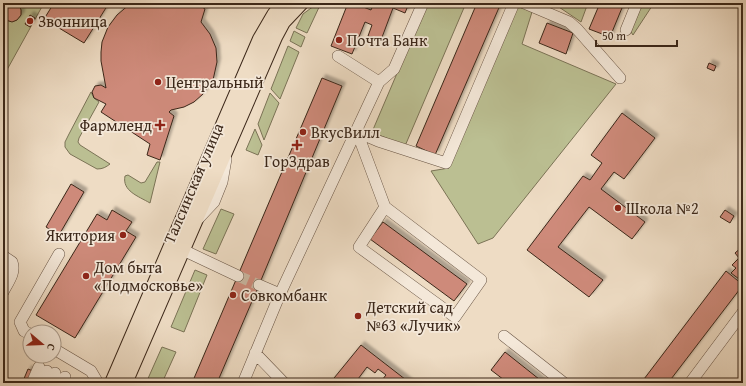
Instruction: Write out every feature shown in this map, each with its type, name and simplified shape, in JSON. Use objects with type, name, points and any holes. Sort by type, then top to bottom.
[{"type":"main road","name":"Талсинская улица","points":[[125,383],[260,39],[283,3]]},
{"type":"main road","name":"Талсинская улица","points":[[112,383],[177,249],[195,223],[275,36],[283,22],[301,3]]},
{"type":"lane","points":[[243,383],[280,294],[357,132],[379,82],[394,69],[423,3]]},
{"type":"lane","points":[[357,132],[378,141],[446,164],[514,3]]},
{"type":"lane","points":[[524,3],[569,22],[577,29],[620,78]]},
{"type":"lane","points":[[626,30],[637,3]]},
{"type":"lane","points":[[338,56],[379,82]]},
{"type":"lane","points":[[357,132],[385,207],[481,280],[455,317],[359,247],[385,207]]},
{"type":"lane","points":[[177,249],[238,276]]},
{"type":"lane","points":[[22,326],[20,322],[59,254]]},
{"type":"lane","points":[[3,256],[12,262],[14,271],[3,292]]},
{"type":"lane","points":[[259,285],[280,294]]},
{"type":"lane","points":[[690,383],[743,312]]},
{"type":"lane","points":[[504,336],[564,383]]},
{"type":"lane","points":[[256,353],[284,383]]},
{"type":"lane","points":[[62,354],[90,371],[98,383]]},
{"type":"lane","points":[[32,383],[54,376]]},
{"type":"lane","points":[[42,383],[54,376]]},
{"type":"green space","points":[[16,3],[44,3],[3,77],[3,17],[12,21],[19,18],[21,10],[20,6]]},
{"type":"green space","points":[[318,3],[321,3],[307,33],[296,28],[303,14]]},
{"type":"green space","points":[[427,3],[466,3],[405,146],[372,132]]},
{"type":"green space","points":[[553,3],[588,3],[581,22]]},
{"type":"green space","points":[[640,3],[654,3],[633,35],[629,29]]},
{"type":"green space","points":[[517,5],[532,12],[522,44],[616,84],[493,238],[478,244],[431,171],[449,168]]},
{"type":"green space","points":[[294,31],[305,37],[301,47],[290,41]]},
{"type":"green space","points":[[288,46],[299,52],[280,99],[271,89]]},
{"type":"green space","points":[[91,92],[94,98],[99,102],[78,142],[80,145],[110,164],[99,169],[70,154],[65,147],[65,142]]},
{"type":"green space","points":[[270,93],[279,103],[264,140],[258,124]]},
{"type":"green space","points":[[255,129],[262,145],[258,155],[246,150]]},
{"type":"green space","points":[[157,162],[160,162],[150,203],[128,189],[126,186],[125,176],[128,175],[141,183],[145,182]]},
{"type":"green space","points":[[221,209],[234,214],[216,254],[203,249]]},
{"type":"green space","points":[[195,270],[207,275],[184,332],[171,327]]},
{"type":"green space","points":[[162,347],[176,352],[162,383],[146,383]]},
{"type":"building","points":[[6,3],[19,4],[21,15],[17,20],[12,22],[3,17],[3,6]]},
{"type":"building","points":[[54,3],[109,3],[84,43],[44,19]]},
{"type":"building","name":"Центральный","points":[[131,3],[198,4],[205,9],[201,22],[210,34],[216,48],[217,62],[213,80],[203,94],[194,102],[169,112],[174,116],[160,160],[147,155],[150,144],[101,112],[106,104],[94,98],[92,92],[95,86],[101,85],[106,88],[101,61],[101,52],[102,42],[108,27],[117,15]]},
{"type":"building","points":[[348,3],[353,3],[371,10],[374,3],[409,3],[405,13],[393,8],[381,40],[368,36],[372,25],[365,22],[352,54],[331,46]]},
{"type":"building","points":[[477,3],[501,3],[435,155],[416,146]]},
{"type":"building","points":[[600,3],[624,3],[610,37],[589,29]]},
{"type":"building","name":"Звонница","points":[[30,15],[35,18],[30,27],[25,24]]},
{"type":"building","points":[[547,23],[573,33],[566,54],[539,43]]},
{"type":"building","points":[[709,63],[716,66],[714,71],[707,68]]},
{"type":"building","points":[[322,78],[342,86],[259,285],[217,383],[192,383]]},
{"type":"building","points":[[622,113],[655,138],[624,179],[614,172],[601,189],[645,222],[632,239],[589,207],[558,247],[603,280],[589,297],[527,250],[583,176],[590,180],[602,163],[591,155]]},
{"type":"building","points":[[71,184],[84,192],[59,235],[46,227]]},
{"type":"building","name":"Дом быта «Подмосковье»","points":[[112,210],[132,222],[126,231],[136,237],[75,338],[62,330],[62,324],[51,324],[36,315],[97,214],[107,220]]},
{"type":"building","points":[[725,210],[734,216],[730,223],[720,217]]},
{"type":"building","points":[[383,222],[467,284],[454,301],[370,239]]},
{"type":"building","points":[[743,246],[743,282],[731,273],[736,268],[732,265],[739,258],[735,253]]},
{"type":"building","points":[[726,271],[743,285],[668,383],[641,383]]},
{"type":"building","points":[[361,345],[410,383],[385,383],[382,380],[386,375],[378,369],[375,373],[367,367],[355,383],[330,383]]},
{"type":"building","points":[[505,352],[544,383],[508,383],[491,370]]},
{"type":"building","points":[[28,369],[63,383],[27,383],[23,381]]},
{"type":"tunnel","points":[[238,276],[259,285]]},
{"type":"place","name":"Звонница","points":[[30,21]]},
{"type":"place","name":"Почта Банк","points":[[339,40]]},
{"type":"place","name":"Центральный","points":[[158,82]]},
{"type":"place","name":"Фармленд","points":[[160,125]]},
{"type":"place","name":"ВкусВилл","points":[[303,132]]},
{"type":"place","name":"ГорЗдрав","points":[[297,145]]},
{"type":"place","name":"Школа №2","points":[[618,208]]},
{"type":"place","name":"Якитория","points":[[123,235]]},
{"type":"place","name":"Дом быта «Подмосковье»","points":[[86,276]]},
{"type":"place","name":"Совкомбанк","points":[[233,295]]},
{"type":"place","name":"Детский сад №63 «Лучик»","points":[[358,316]]}]
